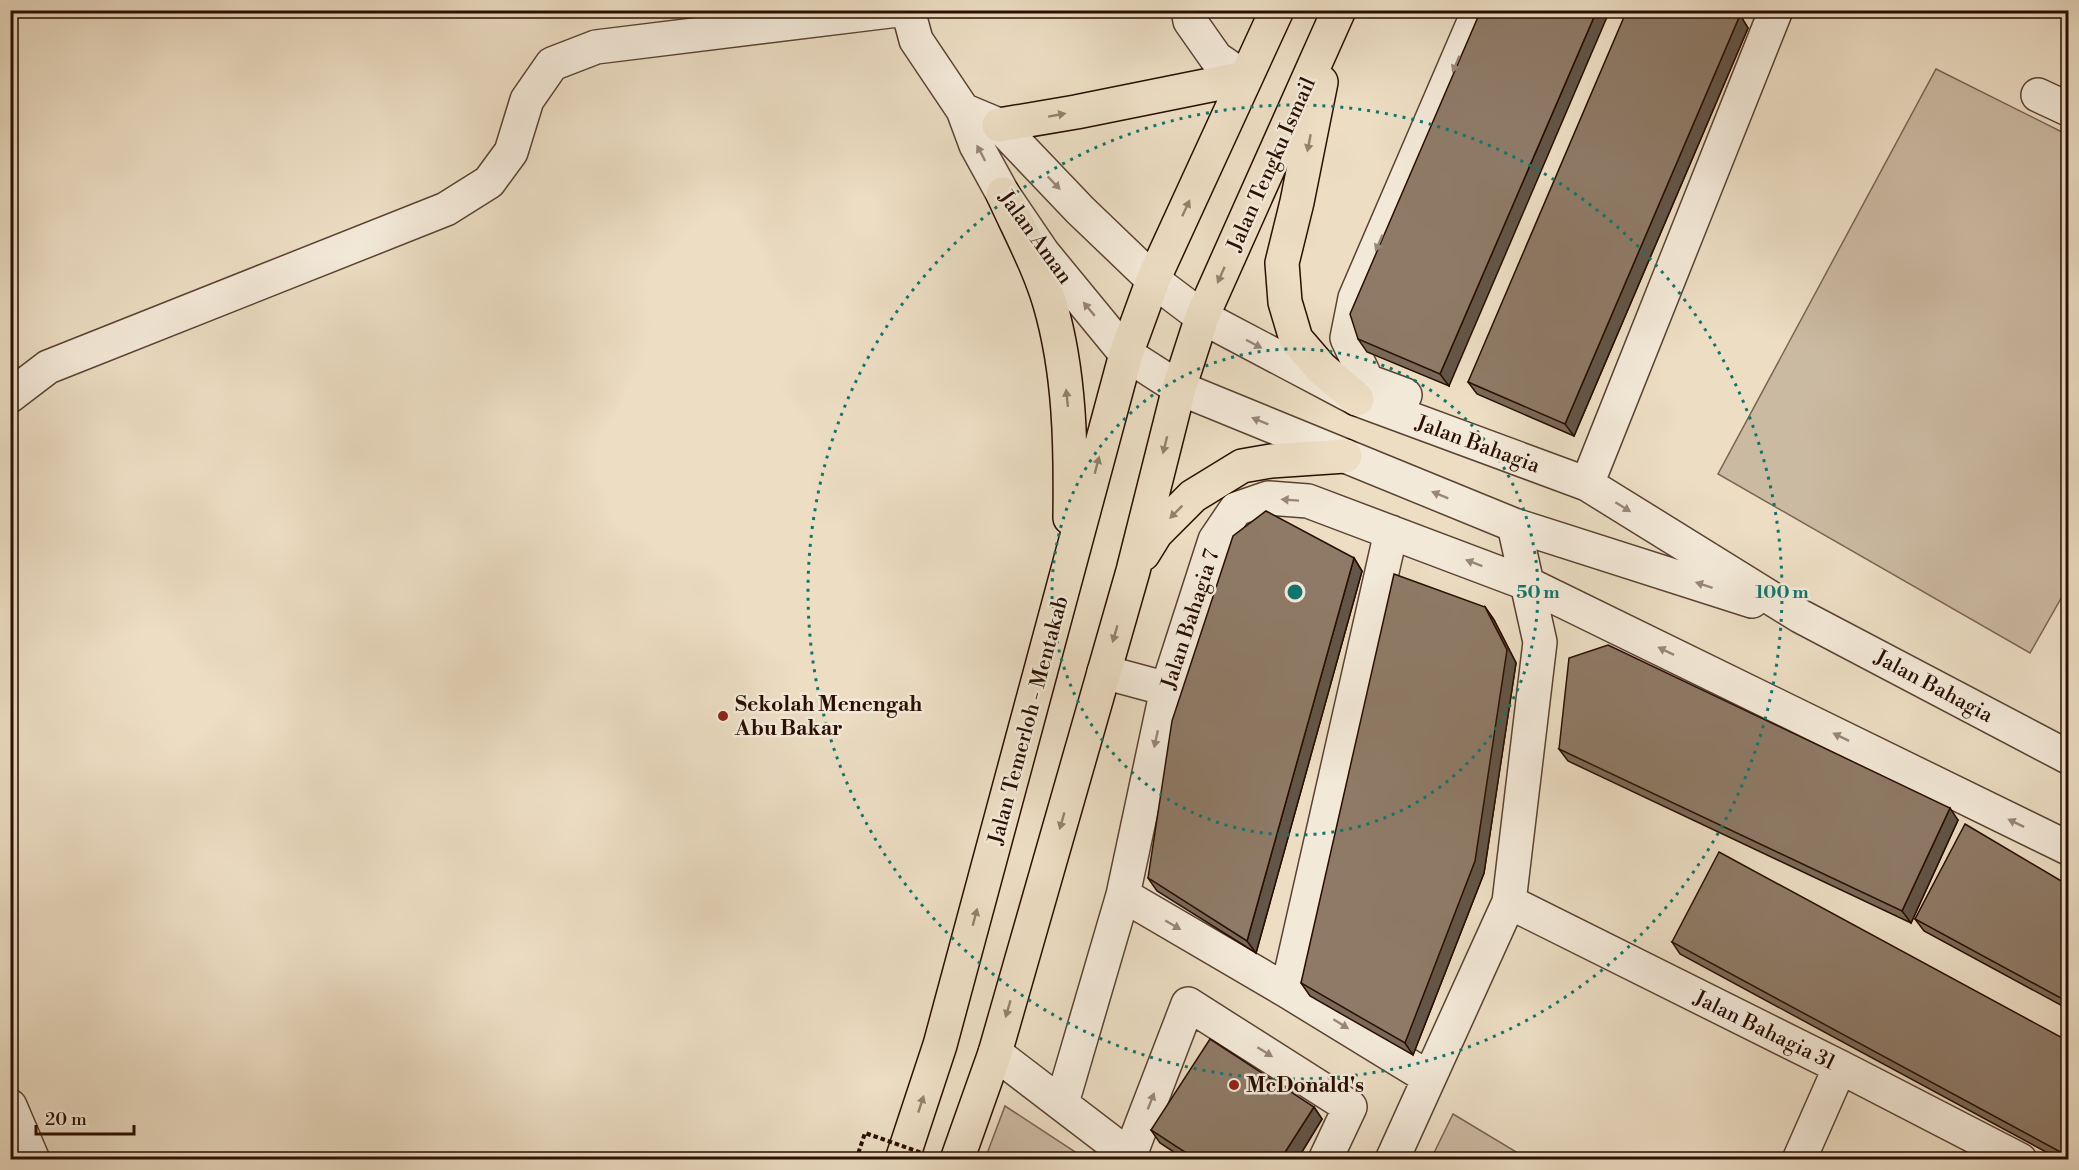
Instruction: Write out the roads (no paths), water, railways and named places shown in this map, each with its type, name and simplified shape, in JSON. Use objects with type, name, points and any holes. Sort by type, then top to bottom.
[{"type":"main road","points":[[1152,280],[1276,10]]},
{"type":"main road","points":[[1336,17],[1282,263],[1286,302],[1296,339],[1321,368],[1357,399]]},
{"type":"main road","name":"Jalan Tengku Ismail","points":[[1202,317],[1336,17]]},
{"type":"main road","points":[[999,125],[1245,78]]},
{"type":"main road","points":[[1003,194],[1050,303],[1063,358],[1071,458],[1070,561]]},
{"type":"main road","name":"Jalan Temerloh - Mentakab","points":[[902,1160],[940,1045],[1126,354],[1152,280]]},
{"type":"main road","points":[[957,1160],[995,1053],[1132,571],[1179,388],[1202,317]]},
{"type":"main road","points":[[1132,571],[1156,532],[1192,496],[1242,466],[1271,461],[1345,456]]},
{"type":"street","points":[[10,396],[48,367],[446,209],[489,182],[511,152],[527,100],[552,64],[596,47],[898,10]]},
{"type":"street","name":"Jalan Aman","points":[[908,10],[916,40],[963,110],[976,145],[1003,194],[1043,253],[1126,354]]},
{"type":"street","points":[[1188,10],[1190,21],[1216,58],[1245,78]]},
{"type":"street","points":[[1479,10],[1355,298],[1347,338],[1367,381],[1590,476],[1776,10]]},
{"type":"street","points":[[2038,95],[2068,109]]},
{"type":"street","points":[[963,110],[999,125]]},
{"type":"street","name":"Jalan Bahagia","points":[[999,125],[1080,210],[1152,280],[1202,317],[1357,399],[1590,476],[1800,616],[2068,757]]},
{"type":"street","name":"Jalan Bahagia","points":[[1126,354],[1179,388],[1514,525],[1800,616]]},
{"type":"street","name":"Jalan Bahagia 7","points":[[1062,1103],[1123,895],[1167,689],[1215,540],[1236,510],[1268,498],[1308,501],[1528,584],[2068,848]]},
{"type":"street","points":[[1392,1160],[1509,902],[1540,642],[1514,525]]},
{"type":"street","points":[[1287,991],[1391,532]]},
{"type":"street","points":[[1104,672],[1167,689]]},
{"type":"street","points":[[1123,895],[1429,1078]]},
{"type":"street","name":"Jalan Bahagia 31","points":[[1509,902],[1840,1067],[2020,1160]]},
{"type":"street","points":[[995,1053],[1133,1157],[1188,1004],[1350,1107],[1325,1160]]},
{"type":"street","points":[[1799,1160],[1840,1067]]},
{"type":"street","points":[[10,1106],[33,1160]]},
{"type":"place","name":"Sekolah Menengah Abu Bakar","points":[[723,716]]},
{"type":"place","name":"McDonald's","points":[[1234,1085]]}]
